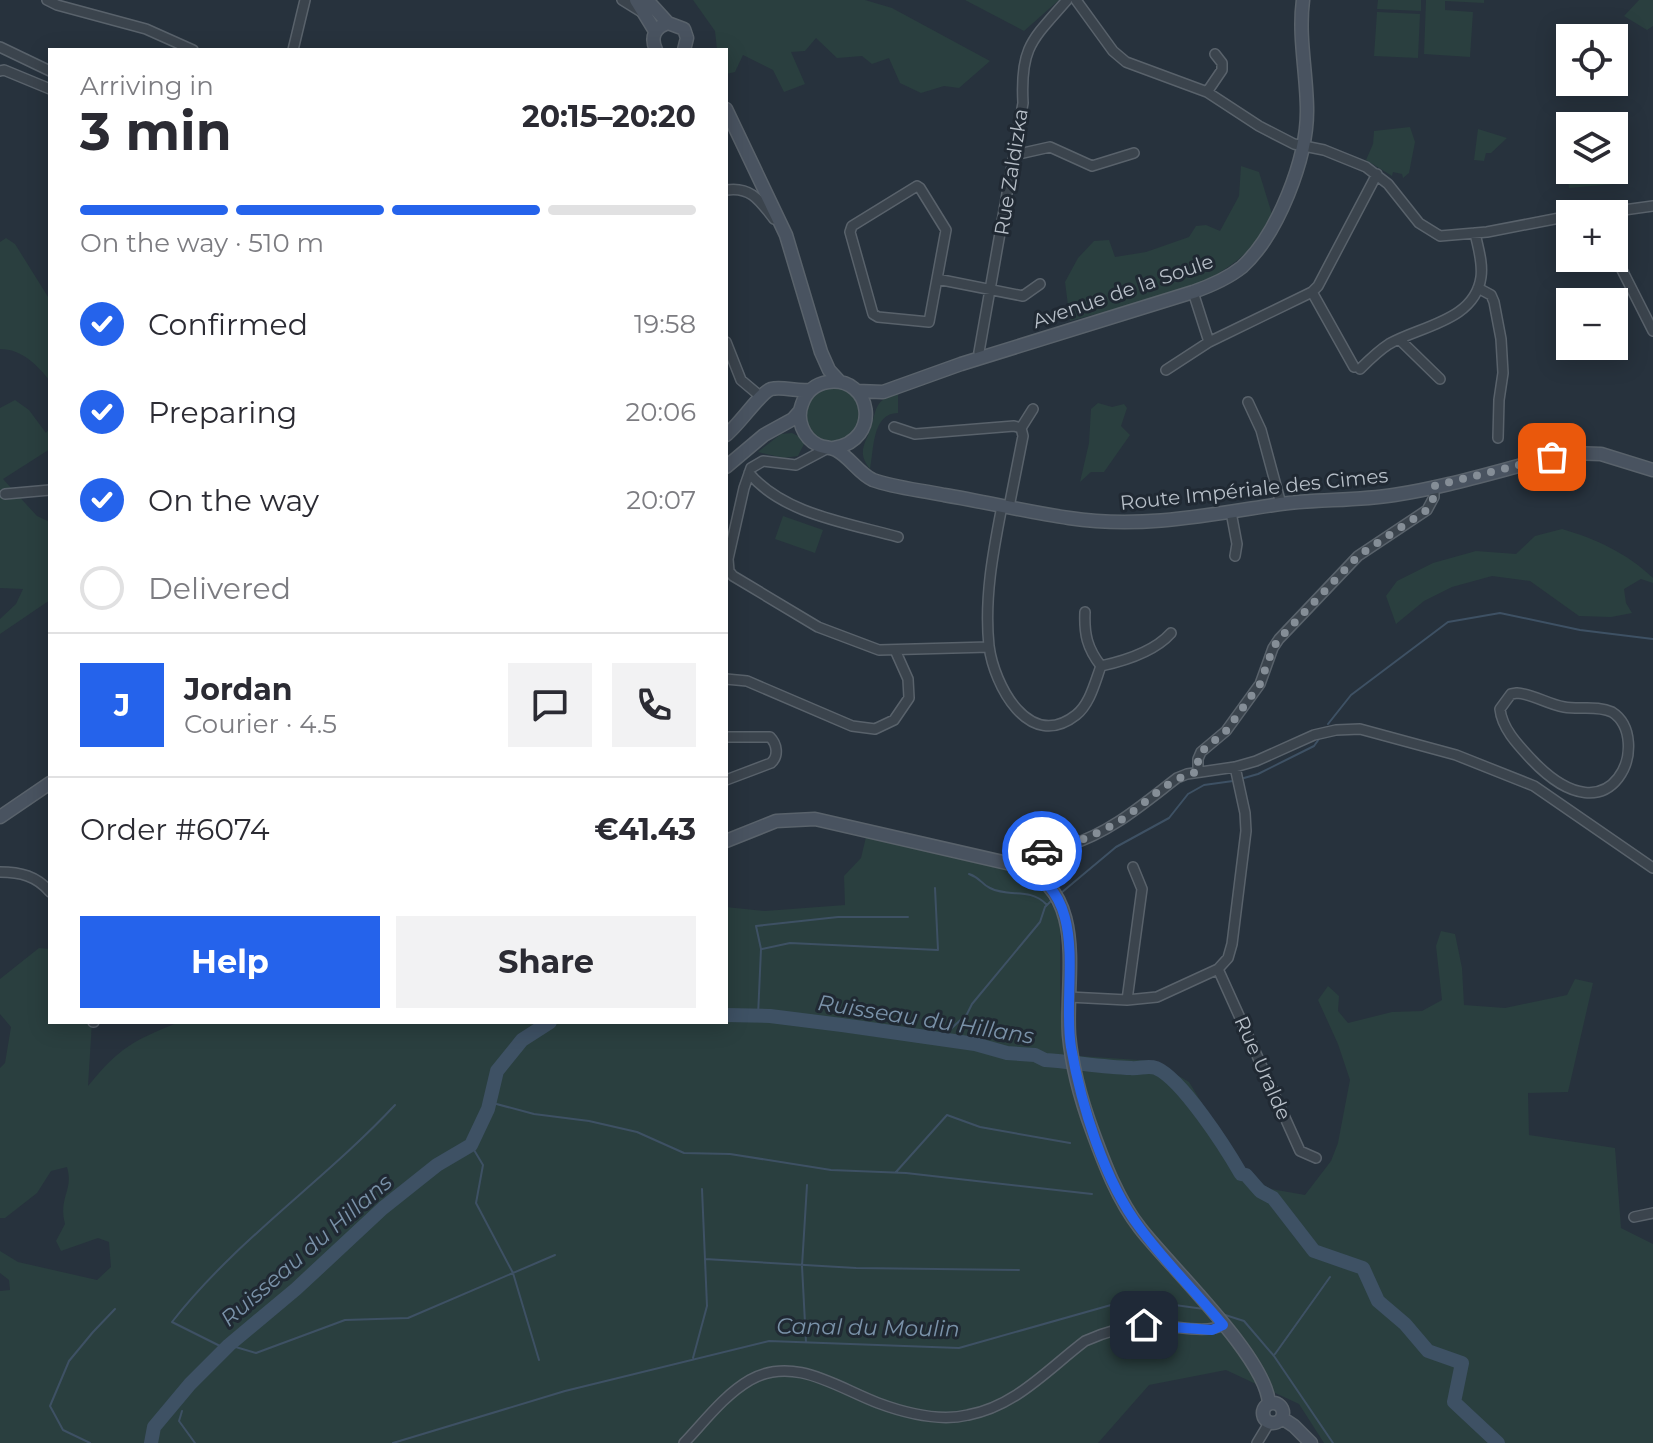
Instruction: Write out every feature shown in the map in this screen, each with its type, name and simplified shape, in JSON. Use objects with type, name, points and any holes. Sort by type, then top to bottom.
[{"type":"street","points":[[47,0],[146,29],[189,48]]},
{"type":"street","points":[[293,48],[305,0]]},
{"type":"street","points":[[622,0],[648,17]]},
{"type":"street","points":[[636,0],[655,31],[655,48]]},
{"type":"street","points":[[647,0],[668,23],[684,29],[686,48]]},
{"type":"street","name":"Rue Zaldizka","points":[[981,358],[979,352],[1023,103],[1021,73],[1026,51],[1067,0]]},
{"type":"street","points":[[1076,0],[1103,38],[1126,62],[1207,92],[1259,126],[1294,144],[1345,157],[1377,174],[1427,230],[1440,236],[1556,219]]},
{"type":"street","name":"Avenue de la Soule","points":[[857,391],[883,392],[1193,292],[1227,277],[1253,256],[1274,223],[1304,146],[1307,111],[1301,29],[1303,0]]},
{"type":"street","points":[[655,31],[668,23]]},
{"type":"street","points":[[0,47],[48,70]]},
{"type":"street","points":[[1207,92],[1222,70],[1222,63],[1215,54]]},
{"type":"street","points":[[0,71],[48,88]]},
{"type":"street","points":[[728,113],[786,235],[829,370],[840,382],[857,391],[866,411],[866,420],[858,437],[851,443],[831,448],[802,462],[789,465],[763,461],[751,468],[728,559],[729,571],[832,634],[879,650],[989,647]]},
{"type":"street","points":[[1014,155],[1050,147],[1092,166],[1134,153]]},
{"type":"street","points":[[1166,370],[1209,342],[1312,292],[1377,174]]},
{"type":"street","points":[[917,186],[946,230],[937,279],[929,322],[873,314],[850,232],[852,226],[917,186]]},
{"type":"street","points":[[728,190],[744,190],[756,196],[786,235]]},
{"type":"street","points":[[1628,210],[1653,206]]},
{"type":"street","points":[[1312,292],[1357,368],[1376,353],[1452,316],[1464,307],[1478,288],[1482,262],[1475,233]]},
{"type":"street","points":[[1623,272],[1653,331]]},
{"type":"street","points":[[937,279],[1023,296],[1040,284]]},
{"type":"street","points":[[1478,288],[1491,295],[1501,339],[1502,387],[1498,438]]},
{"type":"street","points":[[1193,292],[1209,342]]},
{"type":"street","points":[[1400,340],[1440,379]]},
{"type":"street","points":[[728,347],[741,380],[760,396]]},
{"type":"street","points":[[728,465],[800,410],[816,387],[821,352]]},
{"type":"street","points":[[728,433],[748,414],[760,396],[776,388],[786,390],[840,382]]},
{"type":"street","points":[[786,390],[800,410],[807,435],[808,454],[802,462]]},
{"type":"street","name":"Avenue de la Soule","points":[[866,411],[883,392]]},
{"type":"street","points":[[1248,402],[1261,430],[1281,504]]},
{"type":"street","points":[[1033,409],[1021,428],[1023,436],[989,571],[989,647],[1004,693],[1015,710],[1040,723],[1056,724],[1077,714],[1088,698],[1101,666]]},
{"type":"street","points":[[782,426],[831,448]]},
{"type":"street","points":[[894,427],[915,434],[1021,428]]},
{"type":"street","points":[[858,437],[859,468]]},
{"type":"street","name":"Route Impériale des Cimes","points":[[831,448],[869,478],[879,482],[1112,523],[1174,521],[1281,504],[1396,495],[1571,453],[1601,454],[1653,470]]},
{"type":"street","points":[[749,473],[760,487],[775,497],[811,512],[898,537]]},
{"type":"street","points":[[1198,772],[1201,752],[1226,731],[1260,684],[1279,639],[1358,556],[1427,510],[1434,497],[1434,486]]},
{"type":"street","points":[[5,494],[48,490]]},
{"type":"street","points":[[1231,512],[1236,537],[1235,556]]},
{"type":"street","points":[[1085,612],[1084,634],[1091,653],[1101,666]]},
{"type":"street","points":[[1101,666],[1123,661],[1166,639],[1171,633]]},
{"type":"street","points":[[728,679],[747,681],[852,726],[875,729],[894,720],[909,698],[908,679],[895,650]]},
{"type":"street","points":[[1523,693],[1565,708],[1599,708],[1615,713],[1629,726],[1636,753],[1628,773],[1616,786],[1594,794],[1562,786],[1534,762],[1503,722],[1500,709],[1511,694],[1523,693]]},
{"type":"street","points":[[1020,866],[1032,853],[1069,845],[1103,830],[1126,817],[1177,778],[1235,767],[1314,735],[1360,729],[1456,755],[1534,786],[1653,868]]},
{"type":"street","points":[[728,737],[770,737],[775,742],[776,753],[771,763],[728,778]]},
{"type":"street","points":[[1069,997],[1127,1000],[1157,997],[1218,969],[1228,958],[1246,831],[1235,767]]},
{"type":"street","points":[[0,817],[48,784]]},
{"type":"street","points":[[1553,799],[1562,786]]},
{"type":"street","points":[[728,840],[776,821],[815,819],[1020,866],[1039,875],[1057,896],[1068,930],[1073,1055],[1092,1130],[1122,1200],[1139,1227],[1210,1309],[1258,1371],[1266,1387],[1269,1404],[1263,1412],[1269,1423]]},
{"type":"street","points":[[1127,1000],[1142,889],[1133,867]]},
{"type":"street","points":[[0,872],[24,874],[48,890]]},
{"type":"street","name":"Rue Uralde","points":[[1218,969],[1300,1151],[1316,1158]]},
{"type":"street","points":[[1634,1217],[1653,1213]]},
{"type":"street","points":[[684,1443],[737,1388],[768,1375],[806,1373],[910,1413],[964,1416],[982,1412],[1013,1398],[1085,1341],[1099,1335],[1144,1325],[1212,1330],[1223,1325]]},
{"type":"street","points":[[1269,1404],[1280,1405],[1283,1411],[1277,1423],[1269,1423]]},
{"type":"street","points":[[1282,1418],[1311,1443]]},
{"type":"street","points":[[1257,1443],[1269,1423]]},
{"type":"green space","points":[[693,0],[865,0],[892,8],[990,61],[959,88],[944,86],[921,93],[900,83],[889,58],[872,64],[862,56],[837,58],[816,38],[805,51],[791,52],[805,84],[784,92],[773,70],[743,55],[735,72],[728,74],[728,48],[717,48],[715,31]]},
{"type":"green space","points":[[965,0],[1059,0],[1024,31]]},
{"type":"green space","points":[[1378,0],[1421,0],[1421,11],[1377,9]]},
{"type":"green space","points":[[1426,0],[1484,0],[1484,3],[1445,1],[1445,10],[1473,12],[1470,57],[1424,54]]},
{"type":"green space","points":[[1639,0],[1653,0],[1653,26],[1647,30],[1624,16]]},
{"type":"green space","points":[[1377,12],[1420,14],[1418,58],[1374,56]]},
{"type":"green space","points":[[1410,127],[1415,142],[1409,173],[1403,178],[1402,174],[1393,172],[1392,176],[1366,160],[1373,144],[1374,131]]},
{"type":"green space","points":[[1478,129],[1507,138],[1491,153],[1486,153],[1484,161],[1474,160]]},
{"type":"green space","points":[[1241,166],[1259,172],[1272,214],[1252,246],[1235,262],[1215,275],[1167,295],[1070,321],[1065,282],[1078,258],[1094,241],[1109,240],[1115,257],[1146,252],[1189,237],[1196,226],[1206,225],[1220,231],[1239,196]]},
{"type":"green space","points":[[1569,184],[1614,184],[1569,188]]},
{"type":"green space","points":[[6,238],[15,244],[48,297],[48,379],[22,355],[0,349],[0,242]]},
{"type":"green space","points":[[832,387],[852,395],[860,415],[852,435],[832,443],[812,435],[804,415],[812,395]]},
{"type":"green space","points":[[898,393],[898,413],[889,415],[879,425],[870,469],[863,452],[876,409],[885,398]]},
{"type":"green space","points":[[15,400],[29,410],[46,433],[48,430],[48,450],[3,479],[37,516],[48,521],[48,601],[0,634],[0,619],[16,604],[23,589],[0,588],[0,408]]},
{"type":"green space","points":[[1098,403],[1112,407],[1124,404],[1127,408],[1121,426],[1130,435],[1104,472],[1091,472],[1080,482],[1089,443],[1091,409]]},
{"type":"green space","points":[[792,433],[800,437],[804,444],[798,456],[784,458],[758,452],[781,434]]},
{"type":"green space","points":[[783,516],[823,530],[815,553],[775,539]]},
{"type":"green space","points":[[1562,529],[1610,548],[1633,561],[1653,578],[1653,583],[1641,579],[1624,589],[1626,603],[1632,613],[1611,617],[1579,616],[1530,581],[1492,576],[1452,587],[1424,601],[1396,624],[1386,596],[1397,581],[1433,563],[1476,551],[1516,554],[1535,536]]},
{"type":"green space","points":[[866,837],[1016,872],[1041,885],[1060,920],[1060,1004],[1065,1055],[1153,1061],[1189,1082],[1246,1175],[1271,1189],[1305,1195],[1331,1161],[1338,1143],[1350,1080],[1318,1000],[1328,986],[1339,996],[1338,1011],[1348,1023],[1392,1012],[1422,1011],[1442,1000],[1436,946],[1441,931],[1455,934],[1462,968],[1464,1005],[1505,1008],[1567,995],[1575,979],[1593,983],[1568,1092],[1528,1093],[1529,1135],[1615,1148],[1621,1228],[1653,1244],[1653,1443],[1324,1443],[1299,1404],[1226,1370],[1149,1385],[1098,1443],[0,1443],[0,1291],[10,1290],[9,1280],[0,1273],[0,1251],[18,1262],[97,1280],[111,1267],[109,1242],[98,1238],[61,1251],[56,1241],[65,1224],[63,1207],[69,1182],[67,1167],[51,1171],[37,1193],[5,1218],[0,1218],[0,1068],[5,1063],[11,1027],[0,1014],[0,979],[39,948],[48,949],[48,1024],[92,1024],[88,1086],[129,1046],[174,1024],[728,1024],[728,907],[765,911],[845,905],[844,876],[861,858]]},
{"type":"waterway","points":[[1328,724],[1351,695],[1448,622],[1500,613],[1580,630],[1653,639]]},
{"type":"waterway","points":[[1244,778],[1314,746],[1319,739]]},
{"type":"waterway","points":[[1061,893],[1116,847],[1169,818],[1188,794],[1204,785],[1233,781]]},
{"type":"waterway","points":[[969,874],[997,891],[1026,894],[1046,904]]},
{"type":"waterway","points":[[762,949],[790,943],[938,950],[935,888]]},
{"type":"waterway","points":[[940,1039],[967,1014],[1040,922],[1045,907],[1051,901]]},
{"type":"waterway","points":[[758,1016],[761,949],[756,926],[838,917],[908,917]]},
{"type":"waterway","name":"Ruisseau du Hillans","points":[[728,1015],[770,1016],[842,1025],[975,1044],[1007,1053],[1035,1055],[1045,1060],[1156,1068],[1167,1075],[1190,1100],[1241,1174],[1273,1198],[1314,1251],[1363,1268],[1378,1301],[1405,1324],[1428,1351],[1462,1363],[1454,1402],[1498,1443]]},
{"type":"waterway","name":"Ruisseau du Hillans","points":[[151,1443],[154,1427],[190,1384],[229,1345],[296,1289],[383,1208],[437,1165],[471,1145],[488,1109],[497,1071],[522,1040],[547,1024]]},
{"type":"waterway","points":[[489,1102],[534,1114],[589,1121],[637,1132],[684,1153],[730,1154],[831,1170],[906,1173],[1092,1194]]},
{"type":"waterway","points":[[226,1349],[172,1322],[224,1264],[395,1105]]},
{"type":"waterway","points":[[896,1172],[947,1115],[980,1127],[1070,1143]]},
{"type":"waterway","points":[[471,1145],[483,1165],[476,1203],[513,1273],[539,1360]]},
{"type":"waterway","points":[[806,1342],[802,1266],[807,1185]]},
{"type":"waterway","points":[[693,1358],[707,1306],[702,1189]]},
{"type":"waterway","points":[[229,1345],[256,1353],[345,1320],[408,1318],[555,1255]]},
{"type":"waterway","points":[[705,1259],[856,1268],[1019,1270]]},
{"type":"waterway","points":[[1275,1354],[1330,1277]]},
{"type":"waterway","name":"Canal du Moulin","points":[[393,1443],[565,1391],[769,1341],[959,1348],[1138,1300],[1204,1309]]},
{"type":"waterway","points":[[90,1443],[63,1430],[50,1406],[69,1361],[115,1309]]},
{"type":"waterway","name":"Canal du Moulin","points":[[1222,1314],[1244,1321],[1274,1356],[1333,1443]]},
{"type":"waterway","points":[[182,1411],[179,1421],[195,1443]]},
{"type":"way so far","points":[[1042,851],[1096,834],[1126,817],[1177,778],[1198,772],[1201,752],[1226,731],[1260,684],[1279,639],[1358,556],[1427,510],[1434,497],[1434,486],[1552,457]]},
{"type":"route","points":[[1042,851],[1032,853],[1020,866],[1049,884],[1065,917],[1069,948],[1069,1036],[1079,1091],[1092,1130],[1122,1200],[1139,1227],[1223,1325],[1212,1330],[1144,1325]]}]
